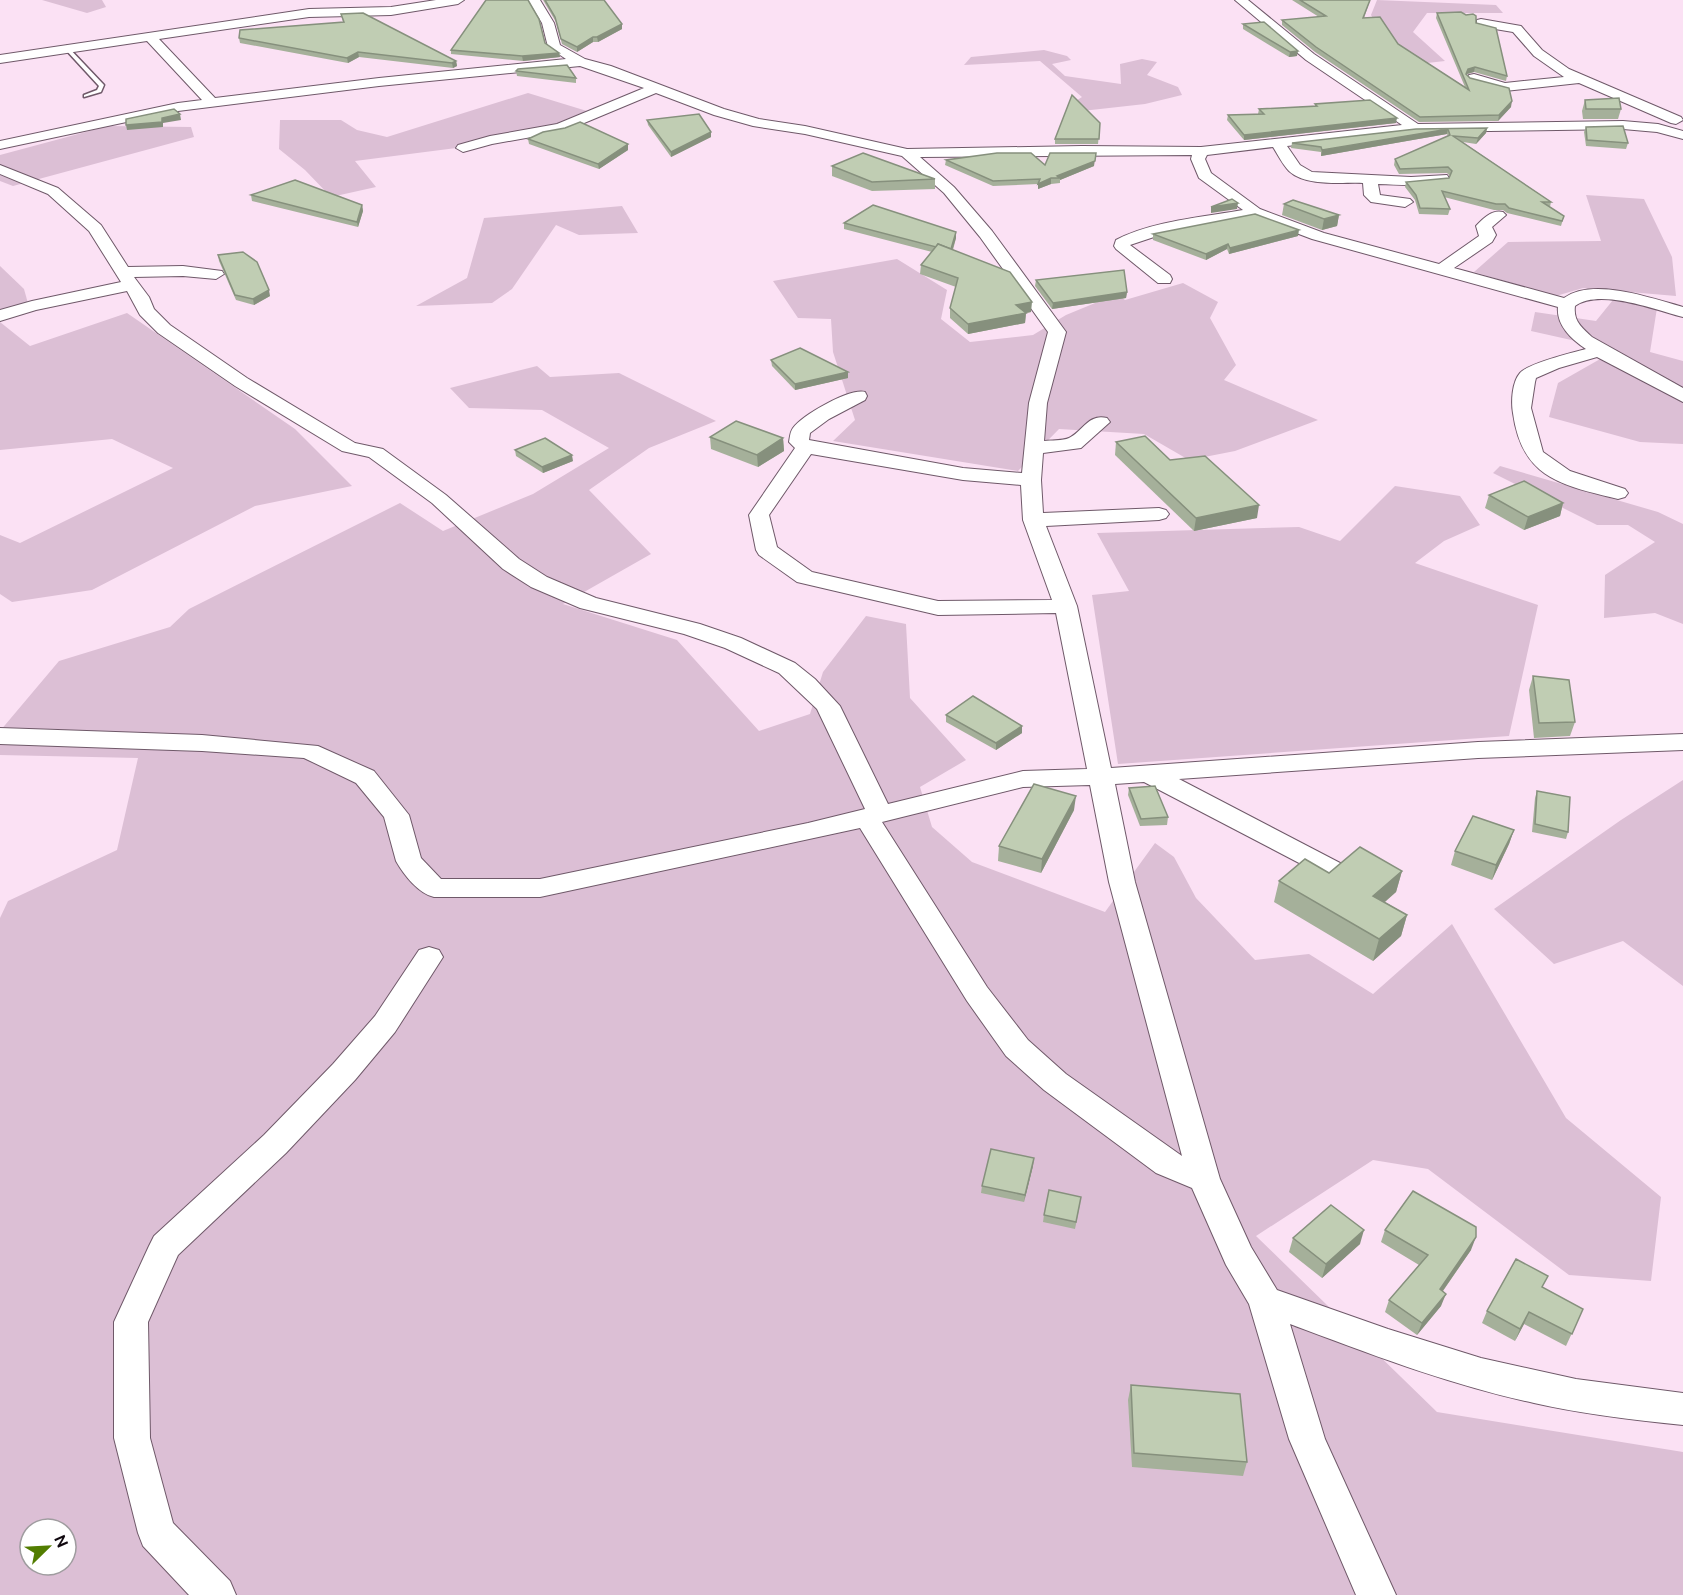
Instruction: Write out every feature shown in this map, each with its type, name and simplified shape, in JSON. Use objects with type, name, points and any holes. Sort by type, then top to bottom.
[{"type":"street","points":[[0,59],[309,14],[391,12],[458,0]]},
{"type":"street","points":[[534,0],[548,23],[554,46],[580,62],[606,69],[719,112],[758,123],[805,130],[907,153],[1082,150],[1201,151],[1415,128],[1623,125],[1658,128],[1683,135]]},
{"type":"street","points":[[1241,0],[1310,57],[1415,128]]},
{"type":"street","points":[[1481,23],[1517,28],[1538,53],[1564,72],[1679,120]]},
{"type":"street","points":[[149,36],[211,102]]},
{"type":"street","points":[[0,145],[178,106],[580,62]]},
{"type":"street","points":[[1474,78],[1505,87],[1580,79]]},
{"type":"street","points":[[463,148],[490,140],[560,128],[656,88]]},
{"type":"street","points":[[1658,128],[1679,120]]},
{"type":"street","points":[[1278,144],[1290,166],[1303,174],[1411,181],[1442,178]]},
{"type":"street","points":[[1201,151],[1198,159],[1204,175],[1255,212],[1318,237],[1566,304],[1579,295],[1605,294],[1630,297],[1683,312]]},
{"type":"street","points":[[907,153],[949,190],[971,216],[1057,332],[1038,404],[1030,480],[1033,520],[1066,606],[1122,882],[1204,1179],[1238,1255],[1265,1300],[1307,1438],[1376,1595]]},
{"type":"street","points":[[0,169],[53,191],[95,228],[141,297],[146,311],[164,329],[241,382],[349,447],[376,453],[439,499],[511,564],[539,582],[588,603],[692,629],[733,643],[788,668],[828,706],[873,815],[977,994],[1017,1048],[1055,1082],[1167,1164],[1204,1179]]},
{"type":"street","points":[[1370,179],[1372,195],[1376,199],[1405,202]]},
{"type":"street","points":[[1164,279],[1122,246],[1122,243],[1133,237],[1157,231],[1255,212]]},
{"type":"street","points":[[1441,270],[1486,239],[1488,234],[1484,226],[1498,215]]},
{"type":"street","points":[[0,316],[127,278],[183,271],[216,274]]},
{"type":"street","points":[[1566,304],[1566,317],[1576,332],[1598,351],[1682,395]]},
{"type":"street","points":[[1598,351],[1553,364],[1528,375],[1521,393],[1524,423],[1534,454],[1550,468],[1580,483],[1618,493]]},
{"type":"street","points":[[858,396],[822,415],[801,431],[799,442],[806,447],[963,474],[1030,480]]},
{"type":"street","points":[[1034,448],[1074,444],[1100,422]]},
{"type":"street","points":[[806,447],[759,515],[767,550],[805,577],[938,608],[1066,606]]},
{"type":"street","points":[[1033,520],[1159,514]]},
{"type":"street","points":[[0,736],[155,741],[309,751],[366,777],[396,815],[409,861],[434,888],[540,888],[808,832],[1023,778],[1100,777],[1478,750],[1683,742]]},
{"type":"street","points":[[1146,773],[1333,870]]},
{"type":"street","points":[[216,1595],[157,1533],[132,1438],[131,1322],[166,1246],[275,1144],[344,1072],[385,1024],[429,957]]},
{"type":"street","points":[[1265,1300],[1424,1358],[1513,1383],[1607,1401],[1683,1409]]},
{"type":"lane","points":[[67,48],[102,86],[99,91],[87,96]]},
{"type":"shaded area","points":[[42,0],[102,0],[106,7],[87,13]]},
{"type":"shaded area","points":[[1377,0],[1496,5],[1503,13],[1427,13],[1413,32],[1445,61],[1400,66],[1371,15]]},
{"type":"shaded area","points":[[1044,50],[1067,56],[1071,60],[1052,64],[1065,76],[1121,84],[1120,64],[1142,59],[1157,62],[1147,75],[1178,87],[1182,95],[1145,104],[1082,111],[1071,104],[1082,97],[1040,61],[964,65],[971,57]]},
{"type":"shaded area","points":[[528,93],[600,115],[464,147],[355,161],[376,187],[331,197],[305,170],[279,149],[280,120],[341,120],[357,130],[387,137]]},
{"type":"shaded area","points":[[108,126],[191,127],[194,137],[13,186],[0,181],[0,155]]},
{"type":"shaded area","points":[[1586,195],[1644,199],[1672,257],[1676,296],[1583,288],[1556,296],[1474,272],[1508,242],[1601,241]]},
{"type":"shaded area","points":[[622,206],[638,233],[579,235],[556,225],[512,289],[492,303],[416,306],[467,278],[484,218]]},
{"type":"shaded area","points":[[897,259],[947,290],[941,319],[970,342],[1033,335],[1066,315],[1117,294],[1125,300],[1183,283],[1218,302],[1210,318],[1236,365],[1224,380],[1318,420],[1235,451],[1189,460],[1144,434],[1059,429],[1018,471],[833,441],[855,420],[833,352],[831,319],[798,318],[773,281]]},
{"type":"shaded area","points":[[0,266],[24,289],[29,307],[0,319]]},
{"type":"shaded area","points":[[1613,300],[1657,308],[1650,352],[1683,361],[1683,444],[1640,442],[1549,417],[1558,383],[1616,350],[1531,331],[1535,312],[1596,321]]},
{"type":"shaded area","points":[[127,313],[295,429],[352,486],[255,506],[92,590],[12,602],[0,594],[0,535],[20,543],[173,468],[112,439],[0,450],[0,322],[30,346]]},
{"type":"shaded area","points":[[537,366],[550,377],[619,373],[716,421],[649,448],[589,490],[651,554],[563,604],[677,640],[759,731],[810,714],[823,672],[866,616],[906,624],[910,698],[966,760],[920,787],[932,827],[972,862],[1105,912],[1155,843],[1174,857],[1196,898],[1255,960],[1309,954],[1373,994],[1452,924],[1566,1118],[1661,1197],[1651,1281],[1569,1275],[1428,1169],[1373,1160],[1256,1236],[1437,1412],[1683,1452],[1683,1595],[0,1595],[0,918],[8,901],[117,850],[138,758],[0,755],[0,731],[59,661],[170,627],[189,609],[400,503],[443,531],[533,494],[609,448],[542,410],[469,408],[450,388]]},
{"type":"shaded area","points":[[1500,466],[1658,512],[1683,524],[1683,624],[1655,613],[1604,618],[1605,575],[1655,542],[1628,525],[1597,525],[1493,473]]},
{"type":"shaded area","points":[[1395,486],[1460,496],[1480,525],[1444,541],[1415,563],[1538,605],[1509,736],[1118,764],[1092,595],[1129,591],[1097,533],[1299,527],[1340,541]]},
{"type":"shaded area","points":[[1683,780],[1683,986],[1623,941],[1554,964],[1494,909],[1621,820]]},
{"type":"building","points":[[486,0],[528,0],[539,19],[545,43],[559,53],[522,56],[451,50]]},
{"type":"building","points":[[545,0],[604,0],[622,24],[577,47],[561,39],[555,17]]},
{"type":"building","points":[[1300,0],[1370,0],[1363,18],[1380,17],[1398,44],[1469,90],[1437,13],[1473,14],[1476,16],[1476,23],[1496,28],[1507,76],[1475,67],[1468,69],[1466,74],[1470,78],[1509,88],[1512,101],[1499,115],[1420,117],[1316,47],[1282,20],[1326,16]]},
{"type":"building","points":[[363,13],[456,61],[452,63],[358,52],[347,58],[239,38],[240,30],[344,22],[341,14]]},
{"type":"building","points":[[1264,22],[1298,51],[1290,52],[1243,24]]},
{"type":"building","points":[[567,65],[576,78],[516,71],[518,69]]},
{"type":"building","points":[[1072,95],[1100,123],[1099,139],[1055,139]]},
{"type":"building","points":[[1619,98],[1621,109],[1586,109],[1585,100]]},
{"type":"building","points":[[1370,100],[1397,118],[1244,135],[1228,115],[1264,114],[1259,109]]},
{"type":"building","points":[[174,109],[180,114],[162,118],[162,122],[126,125],[126,119]]},
{"type":"building","points":[[699,114],[711,132],[671,152],[647,120]]},
{"type":"building","points":[[580,122],[628,144],[598,164],[528,139],[543,132],[565,128]]},
{"type":"building","points":[[1623,126],[1628,143],[1587,140],[1586,127]]},
{"type":"building","points":[[1487,128],[1478,138],[1453,136],[1551,202],[1542,202],[1564,216],[1562,221],[1509,208],[1505,204],[1496,204],[1442,191],[1450,209],[1420,208],[1416,195],[1406,182],[1449,178],[1452,171],[1448,167],[1400,169],[1395,159],[1450,135],[1448,129],[1322,150],[1321,147],[1292,143],[1416,129]]},
{"type":"building","points":[[863,153],[935,179],[872,182],[832,166]]},
{"type":"building","points":[[997,153],[1031,153],[1045,165],[1050,153],[1096,153],[1095,161],[1057,176],[1060,178],[1051,178],[1038,184],[1040,179],[993,181],[946,160]]},
{"type":"building","points":[[295,180],[362,205],[357,222],[251,195]]},
{"type":"building","points":[[1232,199],[1238,203],[1211,207]]},
{"type":"building","points":[[1293,200],[1339,215],[1324,219],[1284,204]]},
{"type":"building","points":[[873,205],[956,232],[951,249],[844,223]]},
{"type":"building","points":[[1255,214],[1299,230],[1230,248],[1228,244],[1206,254],[1153,234]]},
{"type":"building","points":[[938,244],[1010,272],[1032,302],[1016,305],[1026,313],[968,324],[950,308],[958,278],[921,265]]},
{"type":"building","points":[[243,252],[257,262],[269,290],[253,299],[235,295],[218,255]]},
{"type":"building","points":[[1124,270],[1127,292],[1053,303],[1036,280]]},
{"type":"building","points":[[800,348],[848,372],[795,384],[771,360]]},
{"type":"building","points":[[736,421],[783,438],[757,455],[710,437]]},
{"type":"building","points":[[1145,436],[1170,460],[1205,456],[1259,505],[1196,518],[1116,442]]},
{"type":"building","points":[[545,438],[572,455],[542,467],[515,450]]},
{"type":"building","points":[[1524,481],[1563,503],[1528,517],[1489,495]]},
{"type":"building","points":[[1533,676],[1569,680],[1575,722],[1539,723]]},
{"type":"building","points":[[973,696],[1022,726],[996,743],[946,715]]},
{"type":"building","points":[[1034,784],[1076,796],[1042,859],[999,846]]},
{"type":"building","points":[[1155,786],[1168,817],[1141,819],[1129,788]]},
{"type":"building","points":[[1537,791],[1570,797],[1568,832],[1535,824]]},
{"type":"building","points":[[1473,816],[1514,830],[1496,865],[1455,851]]},
{"type":"building","points":[[1360,847],[1402,871],[1373,896],[1407,915],[1379,939],[1279,881],[1305,859],[1329,873]]},
{"type":"building","points":[[991,1149],[1034,1158],[1025,1195],[982,1186]]},
{"type":"building","points":[[1049,1190],[1081,1197],[1076,1222],[1044,1215]]},
{"type":"building","points":[[1413,1191],[1476,1227],[1476,1237],[1440,1289],[1446,1294],[1422,1323],[1389,1300],[1428,1255],[1385,1230]]},
{"type":"building","points":[[1331,1205],[1364,1230],[1326,1264],[1293,1238]]},
{"type":"building","points":[[1516,1259],[1548,1276],[1542,1287],[1583,1309],[1572,1334],[1529,1312],[1520,1329],[1487,1311]]},
{"type":"building","points":[[1131,1385],[1240,1394],[1247,1462],[1134,1453]]}]
